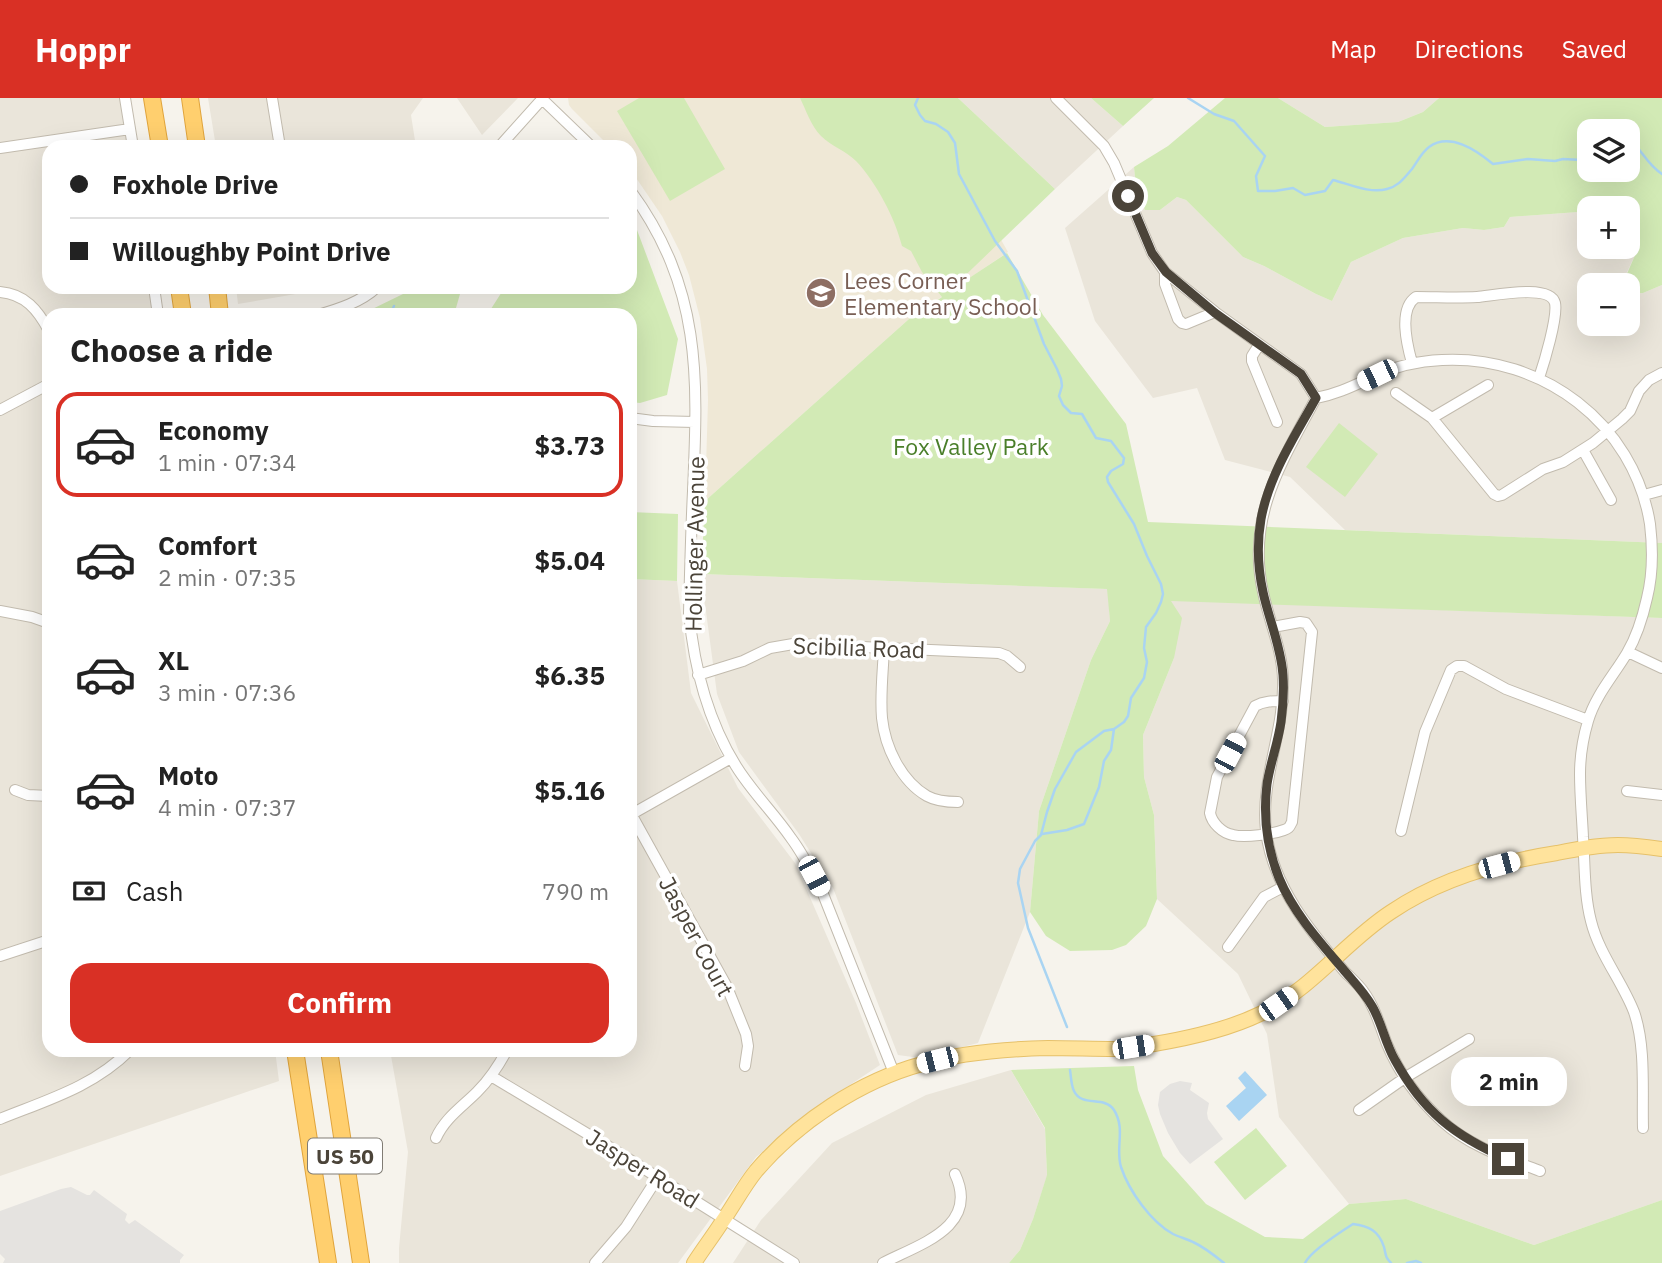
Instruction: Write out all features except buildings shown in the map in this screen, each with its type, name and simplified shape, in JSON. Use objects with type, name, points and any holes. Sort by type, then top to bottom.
[{"type":"highway","points":[[152,98],[159,140]]},
{"type":"highway","points":[[190,98],[196,140]]},
{"type":"highway","name":"US 50","points":[[296,1057],[328,1263]]},
{"type":"highway","name":"US 50","points":[[330,1057],[361,1263]]},
{"type":"main road","points":[[694,1263],[739,1193],[757,1170],[792,1136],[838,1102],[894,1073],[932,1061],[981,1052],[1115,1049],[1197,1036],[1260,1014],[1295,992],[1391,912],[1455,878],[1525,858],[1584,848],[1617,845],[1662,849]]},
{"type":"street","points":[[125,98],[132,140]]},
{"type":"street","points":[[272,98],[279,140]]},
{"type":"street","points":[[505,140],[542,98],[585,140]]},
{"type":"street","points":[[1056,98],[1104,146],[1114,163],[1152,253],[1166,272],[1215,313],[1301,374],[1316,398]]},
{"type":"street","points":[[55,140],[130,129]]},
{"type":"street","points":[[0,148],[42,142]]},
{"type":"street","name":"Hollinger Avenue","points":[[637,201],[656,230],[674,270],[693,342],[696,375],[689,613],[698,675],[712,719],[732,758],[753,791],[791,838],[821,889],[894,1073]]},
{"type":"street","points":[[1166,272],[1165,284],[1182,323],[1186,324],[1215,313]]},
{"type":"street","points":[[1412,363],[1406,342],[1406,308],[1411,300],[1416,297],[1478,297],[1521,291],[1549,295],[1556,305],[1550,342],[1539,378]]},
{"type":"street","points":[[0,292],[14,294],[29,303],[42,317]]},
{"type":"street","points":[[344,308],[367,294]]},
{"type":"street","points":[[1259,345],[1252,361],[1277,422]]},
{"type":"street","points":[[1540,1171],[1488,1151],[1452,1130],[1427,1107],[1387,1045],[1380,1023],[1363,991],[1298,914],[1283,887],[1270,851],[1265,811],[1267,781],[1281,723],[1283,672],[1263,593],[1259,537],[1271,484],[1316,398],[1348,390],[1377,375],[1412,363],[1441,360],[1482,361],[1509,366],[1539,378],[1582,405],[1607,431],[1629,463],[1644,495],[1651,537],[1651,581],[1628,652],[1606,685],[1588,720],[1580,772],[1587,897],[1591,923],[1637,1024],[1641,1052],[1643,1128]]},
{"type":"street","points":[[1396,393],[1432,418],[1497,496],[1583,450],[1622,419],[1630,411],[1639,391],[1649,380],[1662,373]]},
{"type":"street","points":[[1432,418],[1488,385]]},
{"type":"street","points":[[0,410],[42,388]]},
{"type":"street","points":[[637,419],[695,422]]},
{"type":"street","points":[[1583,450],[1611,500]]},
{"type":"street","points":[[1644,495],[1662,490]]},
{"type":"street","points":[[0,611],[42,621]]},
{"type":"street","points":[[1273,627],[1300,622],[1306,624],[1312,632],[1292,822],[1289,828],[1267,834],[1229,835],[1215,824],[1210,813],[1217,777],[1255,706],[1269,701],[1283,701]]},
{"type":"street","name":"Scibilia Road","points":[[698,675],[743,661],[780,645],[999,653],[1020,667]]},
{"type":"street","points":[[884,648],[882,716],[894,760],[911,782],[926,795],[946,802],[958,802]]},
{"type":"street","points":[[1628,652],[1662,668]]},
{"type":"street","points":[[1401,831],[1425,732],[1451,670],[1457,666],[1464,666],[1506,689],[1588,720]]},
{"type":"street","points":[[637,810],[732,758]]},
{"type":"street","points":[[15,790],[28,795],[42,796]]},
{"type":"street","points":[[1627,791],[1662,795]]},
{"type":"street","name":"Jasper Court","points":[[637,824],[727,987],[746,1034],[748,1046],[744,1066]]},
{"type":"street","points":[[1228,947],[1264,897],[1283,887]]},
{"type":"street","points":[[0,956],[42,942]]},
{"type":"street","points":[[1359,1111],[1406,1077],[1469,1039]]},
{"type":"street","points":[[0,1119],[83,1085],[122,1057]]},
{"type":"street","points":[[436,1138],[449,1117],[479,1090],[503,1057]]},
{"type":"street","name":"Jasper Road","points":[[491,1076],[794,1263]]},
{"type":"street","points":[[883,1263],[933,1238],[954,1221],[959,1211],[961,1193],[955,1174]]},
{"type":"street","points":[[595,1263],[626,1227],[658,1177]]},
{"type":"shaded area","points":[[0,98],[121,98],[127,140],[42,140],[42,294],[150,294],[153,308],[42,308],[42,1057],[276,1057],[279,1081],[0,1176]]},
{"type":"shaded area","points":[[208,98],[423,98],[411,115],[415,140],[215,140]]},
{"type":"shaded area","points":[[457,98],[518,98],[482,135]]},
{"type":"shaded area","name":"Lees Corner Elementary School","points":[[568,98],[882,98],[972,189],[1008,252],[909,319],[705,501],[707,369],[700,318],[689,275],[662,216],[637,179],[637,140],[603,140],[569,105]]},
{"type":"shaded area","points":[[958,98],[1091,98],[1123,126],[1055,189]]},
{"type":"shaded area","points":[[1278,98],[1439,98],[1423,112],[1398,122],[1325,127]]},
{"type":"shaded area","points":[[1134,167],[1136,189],[1160,210],[1177,197],[1186,200],[1243,257],[1332,301],[1351,262],[1403,238],[1463,228],[1484,230],[1504,227],[1510,217],[1577,212],[1577,259],[1633,259],[1627,273],[1577,273],[1577,336],[1640,336],[1640,293],[1662,285],[1662,543],[1345,530],[1290,477],[1225,460],[1197,388],[1153,398],[1095,321],[1065,228]]},
{"type":"shaded area","points":[[237,294],[296,294],[238,304]]},
{"type":"shaded area","points":[[701,574],[1108,589],[1110,621],[1091,660],[1039,811],[1030,912],[978,1043],[920,1058],[898,1055],[833,888],[799,834],[739,752],[717,694]]},
{"type":"shaded area","points":[[637,579],[677,581],[691,693],[738,788],[795,863],[880,1065],[821,1104],[756,1157],[678,1263],[399,1263],[408,1152],[391,1057],[637,1057]]},
{"type":"shaded area","points":[[1170,600],[1662,618],[1662,1200],[1534,1245],[1406,1199],[1349,1204],[1279,1117],[1267,1034],[1238,974],[1157,899],[1154,815],[1144,777],[1143,735],[1174,658]]},
{"type":"shaded area","points":[[1011,1070],[1045,1129],[1047,1176],[1020,1250],[1009,1263],[733,1263],[761,1220],[832,1143],[926,1095]]},
{"type":"shaded area","points":[[1180,1081],[1192,1083],[1190,1090],[1209,1103],[1208,1119],[1223,1139],[1190,1164],[1168,1133],[1158,1105],[1160,1092],[1170,1084]]},
{"type":"shaded area","points":[[71,1187],[87,1195],[94,1190],[127,1214],[125,1220],[129,1224],[135,1220],[184,1255],[180,1263],[3,1263],[5,1259],[0,1254],[0,1211]]},
{"type":"green space","points":[[639,98],[684,98],[725,169],[670,201],[637,145],[637,140],[634,140],[617,111]]},
{"type":"green space","name":"Fox Valley Park","points":[[800,98],[958,98],[1055,189],[948,292],[1007,253],[1043,315],[1126,424],[1148,522],[1662,543],[1662,618],[1171,601],[1182,618],[1174,658],[1143,735],[1144,777],[1154,815],[1157,899],[1146,926],[1126,945],[1112,950],[1070,951],[1046,936],[1030,912],[1039,811],[1091,660],[1110,621],[1107,589],[701,574],[705,501],[909,319],[942,297],[922,272],[911,251],[902,246],[890,212],[871,179],[852,157],[817,132]]},
{"type":"green space","points":[[1091,98],[1154,98],[1123,126]]},
{"type":"green space","points":[[1225,98],[1278,98],[1325,127],[1398,122],[1423,112],[1439,98],[1662,98],[1662,285],[1640,293],[1640,273],[1627,273],[1633,259],[1640,259],[1640,196],[1577,196],[1577,212],[1510,217],[1504,227],[1484,230],[1463,228],[1403,238],[1351,262],[1332,301],[1243,257],[1186,200],[1177,197],[1160,210],[1145,210],[1136,188],[1134,167],[1168,146]]},
{"type":"green space","points":[[637,230],[678,339],[667,395],[637,403],[637,308],[492,308],[501,294],[637,294]]},
{"type":"green space","points":[[403,294],[460,294],[456,308],[374,308]]},
{"type":"green space","points":[[1339,423],[1378,454],[1345,497],[1306,467]]},
{"type":"green space","points":[[637,512],[678,514],[677,581],[637,579]]},
{"type":"green space","points":[[1134,1066],[1138,1090],[1163,1156],[1206,1204],[1265,1237],[1303,1239],[1349,1204],[1406,1199],[1534,1245],[1662,1200],[1662,1263],[1009,1263],[1020,1250],[1047,1175],[1045,1128],[1011,1070]]},
{"type":"green space","points":[[1256,1128],[1287,1166],[1245,1200],[1214,1162]]},
{"type":"water","points":[[1245,1071],[1267,1095],[1239,1121],[1226,1106],[1246,1088],[1238,1078]]},
{"type":"waterway","points":[[918,98],[915,105],[920,115],[925,121],[948,132],[955,143],[959,174],[995,241],[1017,271],[1044,344],[1061,379],[1059,396],[1063,405],[1071,413],[1082,414],[1096,438],[1111,441],[1124,458],[1123,464],[1111,471],[1107,477],[1108,482],[1134,524],[1163,594],[1156,613],[1146,627],[1144,648],[1147,662],[1144,678],[1131,698],[1128,716],[1114,729],[1104,731],[1076,752],[1055,789],[1041,835],[1020,869],[1018,883],[1028,928],[1067,1027]]},
{"type":"waterway","points":[[1188,98],[1214,114],[1234,121],[1265,156],[1256,176],[1258,191],[1293,188],[1305,195],[1325,191],[1333,180],[1367,189],[1387,189],[1401,181],[1429,147],[1445,141],[1471,149],[1493,164],[1528,159],[1577,160]]},
{"type":"waterway","points":[[1640,151],[1662,174]]},
{"type":"waterway","points":[[1042,834],[1084,824],[1099,787],[1104,761],[1111,750],[1114,729]]},
{"type":"waterway","points":[[1070,1070],[1072,1086],[1078,1096],[1088,1101],[1105,1103],[1118,1117],[1119,1160],[1129,1186],[1142,1205],[1165,1229],[1201,1246],[1224,1263]]},
{"type":"waterway","points":[[1305,1263],[1319,1248],[1353,1224],[1364,1226],[1376,1233],[1391,1263]]},
{"type":"waterway","points":[[1407,1263],[1421,1263]]},
{"type":"place","name":"Lees Corner Elementary School","points":[[821,293]]},
{"type":"route","points":[[1128,196],[1141,231],[1166,272],[1215,313],[1301,374],[1316,398],[1271,484],[1259,537],[1263,593],[1283,672],[1281,723],[1265,799],[1267,834],[1278,876],[1298,914],[1363,991],[1374,1009],[1395,1060],[1427,1107],[1452,1130],[1508,1159]]}]
